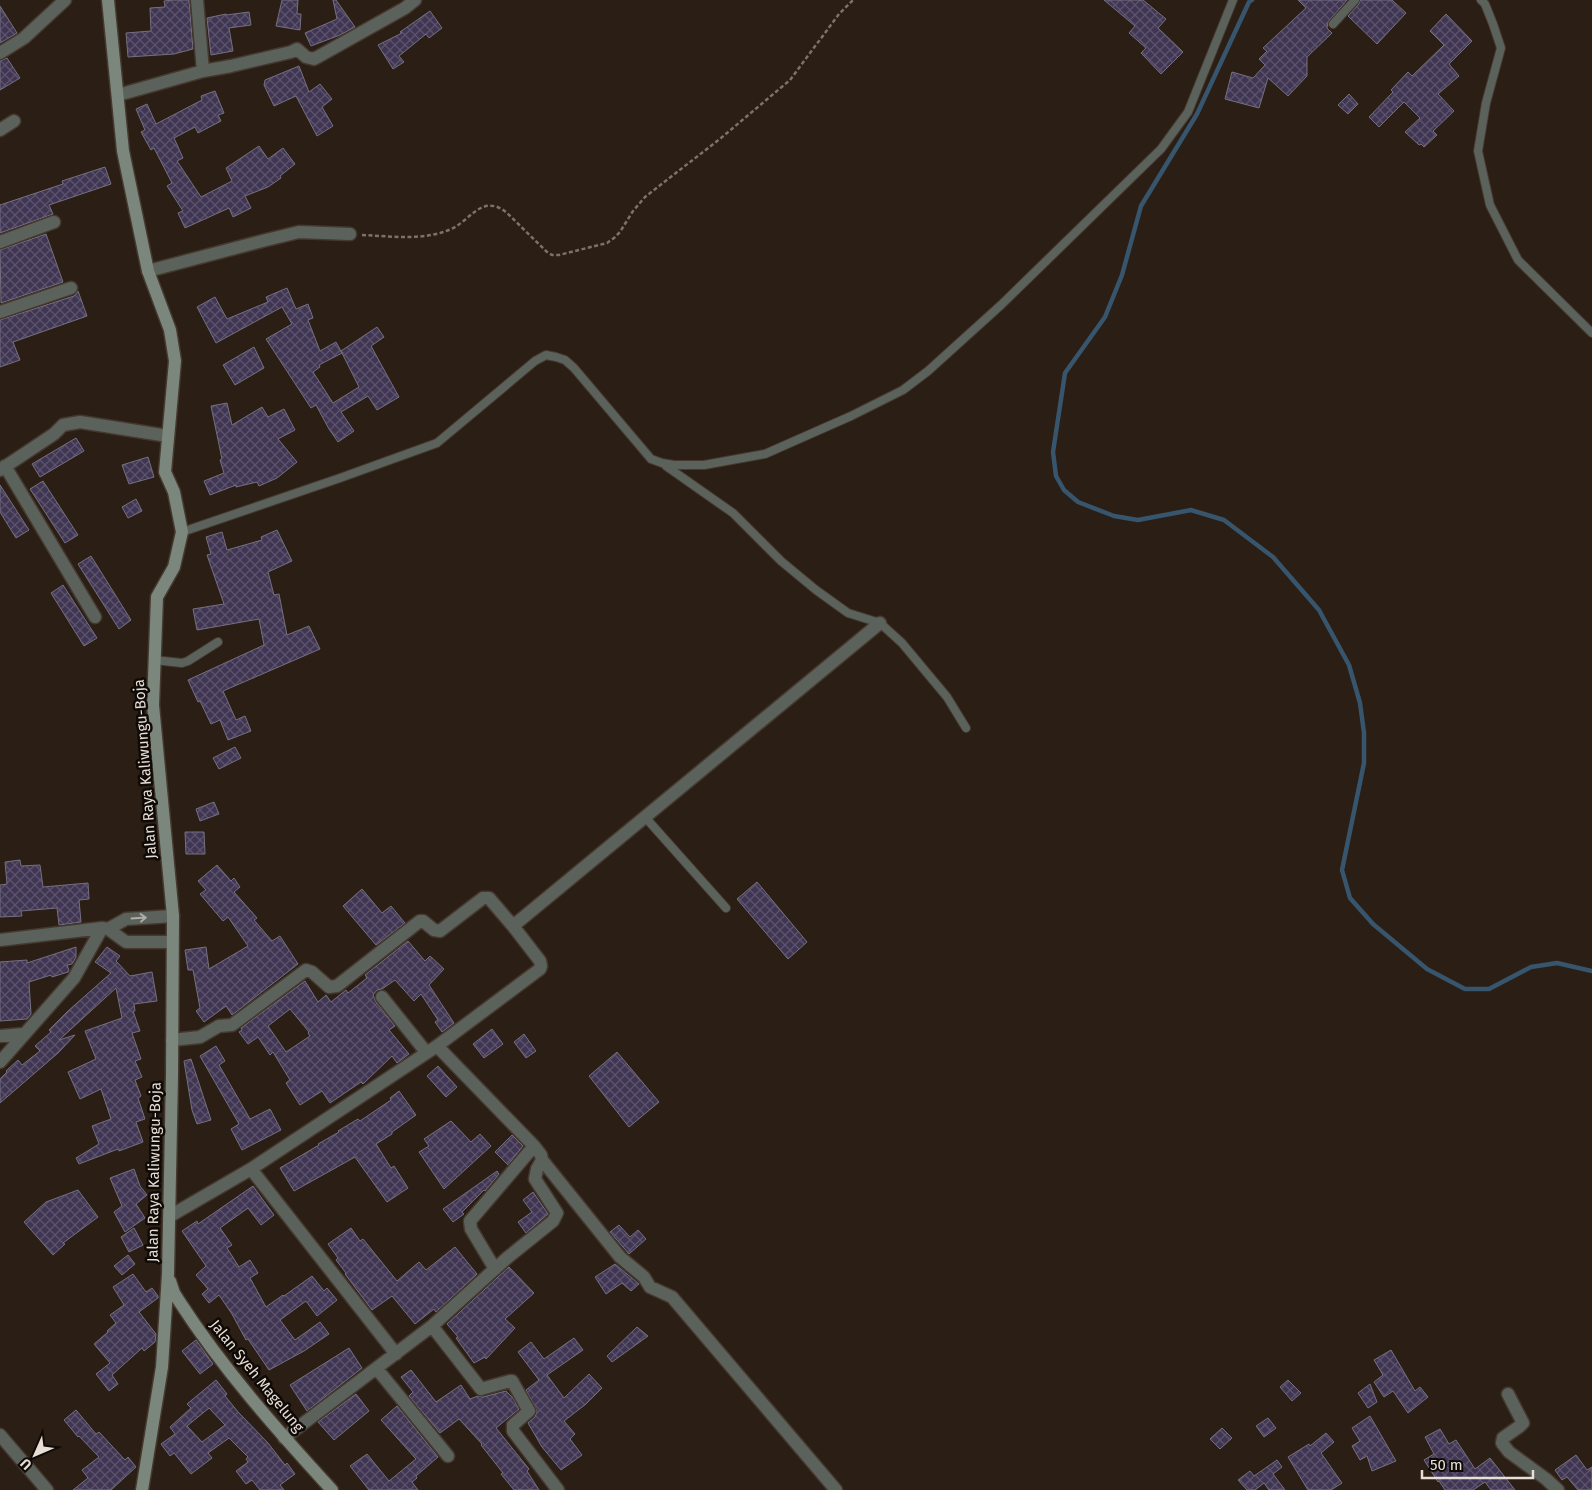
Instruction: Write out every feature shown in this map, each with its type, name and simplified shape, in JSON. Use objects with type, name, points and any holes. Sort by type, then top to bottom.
[{"type":"main road","name":"Jalan Raya Kaliwungu-Boja","points":[[108,0],[123,151],[148,271],[174,344],[175,361],[165,472],[174,492],[182,532],[174,566],[157,597],[154,660],[153,705],[173,916],[170,1216],[162,1368],[142,1490]]},
{"type":"main road","name":"Jalan Syeh Magelung","points":[[168,1274],[174,1293],[211,1348],[284,1438],[332,1490]]},
{"type":"street","points":[[0,53],[24,38],[65,0]]},
{"type":"street","points":[[197,0],[203,71]]},
{"type":"street","points":[[118,95],[203,71],[291,52],[297,49],[306,57],[314,59],[405,8],[415,0]]},
{"type":"street","points":[[0,130],[14,121]]},
{"type":"street","points":[[0,242],[54,222]]},
{"type":"street","points":[[148,271],[299,232],[350,234]]},
{"type":"street","points":[[0,312],[71,288]]},
{"type":"street","points":[[96,617],[3,468],[54,434],[63,425],[80,422],[168,436]]},
{"type":"street","points":[[513,926],[880,623]]},
{"type":"street","points":[[170,1216],[251,1169],[431,1049],[540,969],[540,961],[489,898],[483,898],[440,931],[434,930],[423,921],[420,921],[337,986],[328,986],[312,972],[306,970],[232,1025],[219,1026],[200,1037],[172,1040]]},
{"type":"street","points":[[0,940],[105,929],[126,919],[173,916]]},
{"type":"street","points":[[105,929],[126,942],[172,942]]},
{"type":"street","points":[[0,1062],[74,978],[105,929]]},
{"type":"street","points":[[382,997],[431,1049],[534,1146],[541,1155],[542,1160],[620,1257],[644,1277],[650,1286],[672,1297],[836,1490]]},
{"type":"street","points":[[0,1036],[23,1034]]},
{"type":"street","points":[[495,1269],[471,1229],[470,1221],[534,1146]]},
{"type":"street","points":[[284,1438],[432,1326],[556,1217],[557,1212],[535,1179],[537,1168],[542,1160]]},
{"type":"street","points":[[251,1169],[396,1354]]},
{"type":"street","points":[[432,1326],[481,1389],[512,1381],[528,1411],[513,1425],[513,1432],[558,1490]]},
{"type":"street","points":[[377,1369],[448,1456]]},
{"type":"street","points":[[1508,1394],[1523,1423],[1503,1438],[1502,1443],[1508,1452],[1558,1490]]},
{"type":"street","points":[[0,1435],[47,1490]]},
{"type":"lane","points":[[662,463],[704,465],[765,454],[851,416],[903,390],[928,371],[1001,305],[1161,149],[1188,112],[1233,0]]},
{"type":"lane","points":[[1333,24],[1355,0]]},
{"type":"lane","points":[[1481,0],[1488,11],[1501,48],[1486,103],[1478,150],[1490,206],[1518,260],[1592,333]]},
{"type":"lane","points":[[182,532],[437,443],[534,361],[546,355],[565,360],[574,368],[651,458],[662,463],[733,513],[781,561],[816,590],[848,612],[880,623],[902,643],[942,690],[966,728]]},
{"type":"lane","points":[[154,660],[182,663],[218,642]]},
{"type":"lane","points":[[646,817],[726,908]]},
{"type":"path","points":[[350,234],[430,236],[452,229],[484,206],[493,205],[506,212],[552,255],[559,255],[607,242],[620,232],[633,211],[645,197],[721,138],[790,80],[839,14],[853,0]]},
{"type":"building","points":[[189,0],[193,49],[174,54],[128,57],[126,33],[151,31],[150,8],[165,7],[164,1]]},
{"type":"building","points":[[282,0],[298,0],[297,14],[301,14],[300,30],[276,26]]},
{"type":"building","points":[[333,0],[336,0],[355,27],[311,46],[305,33],[337,19]]},
{"type":"building","points":[[1104,0],[1143,0],[1166,19],[1158,28],[1183,52],[1161,74],[1141,53],[1146,48],[1129,33],[1135,26]]},
{"type":"building","points":[[1298,0],[1347,0],[1328,22],[1327,28],[1332,33],[1307,57],[1307,76],[1288,96],[1268,78],[1259,108],[1225,99],[1232,72],[1253,78],[1265,65],[1259,59],[1267,51],[1263,48],[1306,8]]},
{"type":"building","points":[[1360,0],[1392,0],[1406,13],[1377,44],[1348,16],[1359,4]]},
{"type":"building","points":[[0,6],[17,33],[0,43]]},
{"type":"building","points":[[430,11],[442,28],[429,38],[426,34],[399,56],[404,62],[393,69],[378,45],[402,33],[400,32]]},
{"type":"building","points":[[249,12],[251,25],[229,28],[233,51],[211,55],[207,18]]},
{"type":"building","points":[[1446,14],[1472,41],[1449,64],[1459,76],[1438,94],[1454,111],[1433,131],[1437,135],[1424,147],[1421,144],[1419,145],[1405,132],[1420,118],[1404,102],[1379,127],[1369,117],[1393,92],[1391,90],[1408,72],[1412,76],[1444,45],[1430,31]]},
{"type":"building","points":[[7,58],[20,78],[0,90],[0,61]]},
{"type":"building","points":[[299,66],[309,92],[320,84],[332,99],[322,107],[333,126],[317,136],[296,96],[274,106],[264,85],[265,80]]},
{"type":"building","points":[[215,91],[224,113],[218,115],[221,121],[198,133],[195,127],[174,138],[183,158],[177,161],[201,197],[232,181],[226,168],[259,146],[268,159],[283,148],[295,164],[280,176],[281,178],[268,187],[245,196],[251,208],[233,217],[229,208],[185,228],[178,213],[183,211],[167,186],[172,183],[154,148],[151,150],[141,132],[145,130],[136,109],[147,104],[156,124],[202,100],[201,96]]},
{"type":"building","points":[[1349,94],[1358,104],[1348,114],[1338,105]]},
{"type":"building","points":[[105,167],[111,184],[49,205],[53,214],[0,233],[0,205],[63,184],[62,181]]},
{"type":"building","points":[[46,234],[63,282],[1,303],[0,250]]},
{"type":"building","points":[[287,288],[296,309],[308,304],[313,318],[308,320],[320,351],[336,342],[342,353],[341,351],[377,327],[384,337],[371,346],[399,397],[377,410],[368,396],[341,412],[354,431],[338,442],[316,405],[311,408],[266,339],[292,324],[282,307],[216,343],[197,307],[215,297],[227,319],[268,302],[266,297]],"holes":[[[342,353],[359,387],[333,403],[313,372],[320,367],[319,365]]]},
{"type":"building","points":[[78,291],[87,316],[13,342],[20,360],[0,367],[0,320],[74,296]]},
{"type":"building","points":[[254,347],[264,368],[235,385],[223,365]]},
{"type":"building","points":[[227,403],[232,425],[262,407],[268,417],[284,409],[295,430],[278,439],[297,462],[277,478],[259,486],[257,482],[236,487],[236,485],[210,495],[204,481],[224,473],[211,406]]},
{"type":"building","points":[[76,438],[84,451],[40,477],[32,464]]},
{"type":"building","points":[[148,457],[154,477],[129,484],[122,465]]},
{"type":"building","points":[[43,481],[78,535],[65,543],[30,489]]},
{"type":"building","points":[[0,485],[29,530],[16,538],[0,512]]},
{"type":"building","points":[[136,499],[142,511],[128,518],[122,507]]},
{"type":"building","points":[[277,530],[292,561],[268,572],[274,595],[279,594],[287,635],[309,626],[320,649],[223,691],[236,720],[245,716],[251,731],[228,740],[220,720],[211,724],[188,680],[264,645],[259,619],[197,630],[193,609],[224,604],[207,555],[211,554],[206,537],[222,532],[227,550],[262,540],[261,537]]},
{"type":"building","points":[[91,556],[131,620],[119,629],[78,564]]},
{"type":"building","points":[[63,585],[97,638],[84,646],[51,593]]},
{"type":"building","points":[[235,747],[241,758],[219,769],[213,758]]},
{"type":"building","points":[[214,802],[219,814],[200,821],[196,809]]},
{"type":"building","points":[[185,832],[204,832],[205,854],[186,854]]},
{"type":"building","points":[[20,860],[21,866],[40,865],[43,887],[88,883],[89,899],[79,900],[81,922],[59,925],[57,908],[21,911],[22,916],[0,917],[0,885],[7,884],[5,862]]},
{"type":"building","points":[[217,865],[231,881],[234,878],[240,887],[234,892],[257,918],[254,920],[272,941],[280,936],[298,964],[232,1015],[226,1006],[204,1022],[196,1011],[200,1008],[193,970],[188,970],[185,950],[206,947],[209,969],[248,946],[228,917],[223,921],[200,894],[206,890],[198,881]]},
{"type":"building","points":[[757,882],[807,942],[788,959],[737,899]]},
{"type":"building","points":[[362,889],[382,913],[391,906],[405,923],[376,945],[343,906]]},
{"type":"building","points":[[408,941],[425,961],[430,956],[444,969],[429,985],[454,1023],[442,1032],[435,1022],[438,1020],[421,994],[414,1001],[395,980],[382,989],[377,990],[373,995],[376,1002],[395,1026],[389,1030],[409,1054],[397,1063],[392,1056],[363,1084],[361,1082],[330,1103],[322,1091],[300,1105],[286,1083],[290,1080],[273,1052],[270,1055],[258,1037],[248,1044],[239,1032],[242,1030],[241,1028],[305,981],[318,1002],[326,995],[331,1002],[346,990],[348,993],[367,978],[365,975]],"holes":[[[290,1009],[309,1032],[310,1036],[286,1052],[268,1026]]]},
{"type":"building","points":[[76,947],[76,957],[72,964],[67,965],[68,972],[29,982],[31,1014],[27,1019],[0,1021],[0,962],[27,960],[27,963]]},
{"type":"building","points":[[107,947],[120,956],[116,961],[130,976],[152,972],[157,1001],[134,1004],[135,1011],[133,1011],[140,1031],[132,1033],[141,1059],[135,1061],[142,1077],[135,1080],[141,1096],[138,1098],[145,1119],[136,1122],[143,1142],[119,1151],[118,1149],[79,1164],[76,1158],[99,1144],[92,1126],[111,1119],[101,1089],[80,1099],[68,1072],[96,1059],[85,1031],[122,1018],[116,988],[59,1040],[75,1035],[58,1053],[0,1103],[0,1079],[18,1060],[22,1065],[40,1051],[35,1046],[51,1032],[49,1030],[111,973],[95,962]]},
{"type":"building","points":[[492,1029],[503,1044],[484,1058],[473,1044]]},
{"type":"building","points":[[524,1034],[536,1051],[526,1058],[514,1042]]},
{"type":"building","points":[[216,1046],[225,1061],[219,1065],[250,1119],[270,1109],[281,1130],[242,1150],[231,1129],[239,1124],[200,1056]]},
{"type":"building","points":[[617,1052],[659,1102],[629,1127],[589,1076]]},
{"type":"building","points":[[191,1059],[211,1120],[197,1124],[192,1110],[184,1061]]},
{"type":"building","points":[[438,1066],[457,1087],[446,1097],[427,1076]]},
{"type":"building","points":[[399,1091],[416,1115],[376,1144],[391,1168],[394,1166],[408,1188],[387,1202],[355,1157],[294,1191],[280,1168],[358,1119],[360,1121],[391,1100],[390,1098]]},
{"type":"building","points":[[451,1121],[471,1142],[480,1134],[491,1146],[444,1189],[419,1152],[429,1146],[424,1139]]},
{"type":"building","points":[[512,1135],[523,1146],[508,1165],[495,1152]]},
{"type":"building","points":[[134,1169],[140,1186],[147,1195],[136,1204],[145,1218],[125,1232],[114,1212],[122,1206],[110,1178]]},
{"type":"building","points":[[497,1171],[499,1174],[485,1191],[462,1212],[464,1214],[453,1222],[443,1209]]},
{"type":"building","points":[[253,1186],[274,1215],[261,1225],[248,1208],[220,1228],[232,1245],[227,1248],[239,1267],[250,1260],[258,1273],[250,1278],[266,1307],[312,1276],[324,1291],[327,1288],[337,1300],[317,1316],[306,1301],[280,1320],[295,1340],[320,1322],[329,1334],[304,1351],[269,1370],[248,1339],[246,1340],[219,1295],[209,1303],[202,1294],[208,1289],[196,1275],[206,1266],[182,1231],[197,1221],[198,1224]]},
{"type":"building","points":[[78,1190],[98,1217],[63,1243],[65,1244],[53,1255],[24,1222],[46,1202]]},
{"type":"building","points":[[533,1192],[548,1214],[526,1233],[518,1222],[532,1212],[523,1200]]},
{"type":"building","points":[[619,1225],[630,1237],[638,1230],[646,1239],[629,1254],[610,1232]]},
{"type":"building","points":[[134,1228],[143,1245],[129,1252],[121,1237]]},
{"type":"building","points":[[351,1228],[360,1241],[363,1239],[397,1281],[419,1262],[426,1270],[455,1247],[477,1274],[436,1312],[434,1309],[415,1324],[392,1296],[372,1310],[345,1274],[336,1260],[338,1258],[328,1244]]},
{"type":"building","points":[[128,1255],[135,1264],[122,1275],[114,1266]]},
{"type":"building","points":[[615,1264],[639,1284],[631,1291],[622,1283],[606,1294],[595,1277]]},
{"type":"building","points":[[509,1267],[534,1293],[505,1319],[515,1328],[486,1359],[485,1357],[474,1363],[456,1338],[458,1337],[447,1324]]},
{"type":"building","points":[[133,1274],[146,1292],[152,1288],[158,1296],[158,1298],[139,1312],[156,1334],[155,1342],[144,1351],[142,1348],[112,1375],[118,1384],[109,1391],[96,1374],[110,1363],[94,1344],[116,1323],[110,1315],[124,1305],[113,1287]]},
{"type":"building","points":[[637,1327],[648,1336],[612,1362],[607,1356]]},
{"type":"building","points":[[574,1338],[583,1350],[547,1375],[564,1398],[589,1374],[602,1388],[586,1404],[564,1421],[575,1434],[570,1439],[582,1455],[561,1470],[542,1447],[528,1423],[535,1417],[537,1411],[526,1390],[539,1380],[518,1352],[531,1342],[544,1359]]},
{"type":"building","points":[[196,1340],[213,1364],[200,1374],[182,1351]]},
{"type":"building","points":[[349,1348],[362,1368],[307,1411],[290,1385]]},
{"type":"building","points":[[1391,1350],[1415,1391],[1420,1387],[1428,1397],[1408,1413],[1393,1391],[1384,1397],[1374,1382],[1383,1375],[1374,1360]]},
{"type":"building","points":[[411,1370],[436,1402],[461,1385],[470,1399],[506,1391],[513,1398],[519,1409],[496,1428],[529,1469],[527,1471],[539,1490],[514,1490],[501,1474],[503,1473],[482,1444],[459,1419],[440,1433],[409,1396],[413,1392],[401,1377]]},
{"type":"building","points":[[216,1380],[227,1394],[225,1396],[239,1413],[268,1443],[285,1465],[287,1463],[295,1474],[280,1485],[284,1490],[260,1490],[252,1480],[246,1484],[236,1471],[248,1462],[246,1459],[248,1457],[229,1438],[208,1453],[212,1458],[191,1474],[174,1453],[170,1456],[161,1444],[175,1434],[170,1427],[191,1408],[187,1404]],"holes":[[[209,1408],[225,1425],[202,1442],[187,1426]]]},
{"type":"building","points":[[1288,1380],[1301,1393],[1292,1401],[1280,1387]]},
{"type":"building","points":[[1370,1384],[1377,1402],[1368,1408],[1358,1393]]},
{"type":"building","points":[[356,1394],[369,1411],[334,1440],[318,1422]]},
{"type":"building","points":[[397,1406],[438,1457],[416,1476],[417,1478],[412,1482],[418,1490],[369,1490],[350,1466],[367,1454],[389,1481],[416,1459],[381,1420]]},
{"type":"building","points":[[76,1410],[96,1434],[99,1432],[125,1460],[128,1457],[136,1467],[111,1490],[73,1490],[88,1478],[82,1470],[99,1457],[78,1437],[64,1420]]},
{"type":"building","points":[[1370,1416],[1396,1461],[1372,1471],[1367,1456],[1360,1460],[1352,1446],[1360,1441],[1352,1428]]},
{"type":"building","points":[[1268,1418],[1276,1428],[1264,1437],[1256,1426]]},
{"type":"building","points":[[1222,1428],[1232,1438],[1220,1449],[1210,1439]]},
{"type":"building","points":[[1440,1429],[1449,1444],[1456,1440],[1475,1469],[1490,1458],[1515,1490],[1491,1490],[1485,1482],[1473,1490],[1445,1490],[1424,1460],[1434,1454],[1425,1437]]},
{"type":"building","points":[[1326,1433],[1334,1442],[1321,1453],[1342,1483],[1331,1490],[1308,1490],[1288,1457],[1309,1444],[1310,1446]]},
{"type":"building","points":[[1576,1455],[1587,1470],[1592,1467],[1592,1490],[1578,1490],[1567,1477],[1562,1480],[1555,1470]]},
{"type":"building","points":[[1277,1460],[1282,1467],[1273,1474],[1285,1490],[1269,1490],[1264,1483],[1255,1490],[1247,1490],[1238,1480],[1250,1471],[1254,1476]]},
{"type":"waterway","points":[[1252,0],[1249,2],[1197,114],[1141,206],[1122,275],[1105,317],[1065,373],[1053,452],[1056,476],[1064,490],[1078,502],[1114,516],[1138,520],[1191,510],[1224,520],[1273,557],[1319,610],[1349,665],[1360,703],[1364,733],[1364,763],[1342,870],[1350,898],[1373,924],[1427,969],[1465,989],[1489,989],[1531,967],[1557,963],[1592,971]]}]
